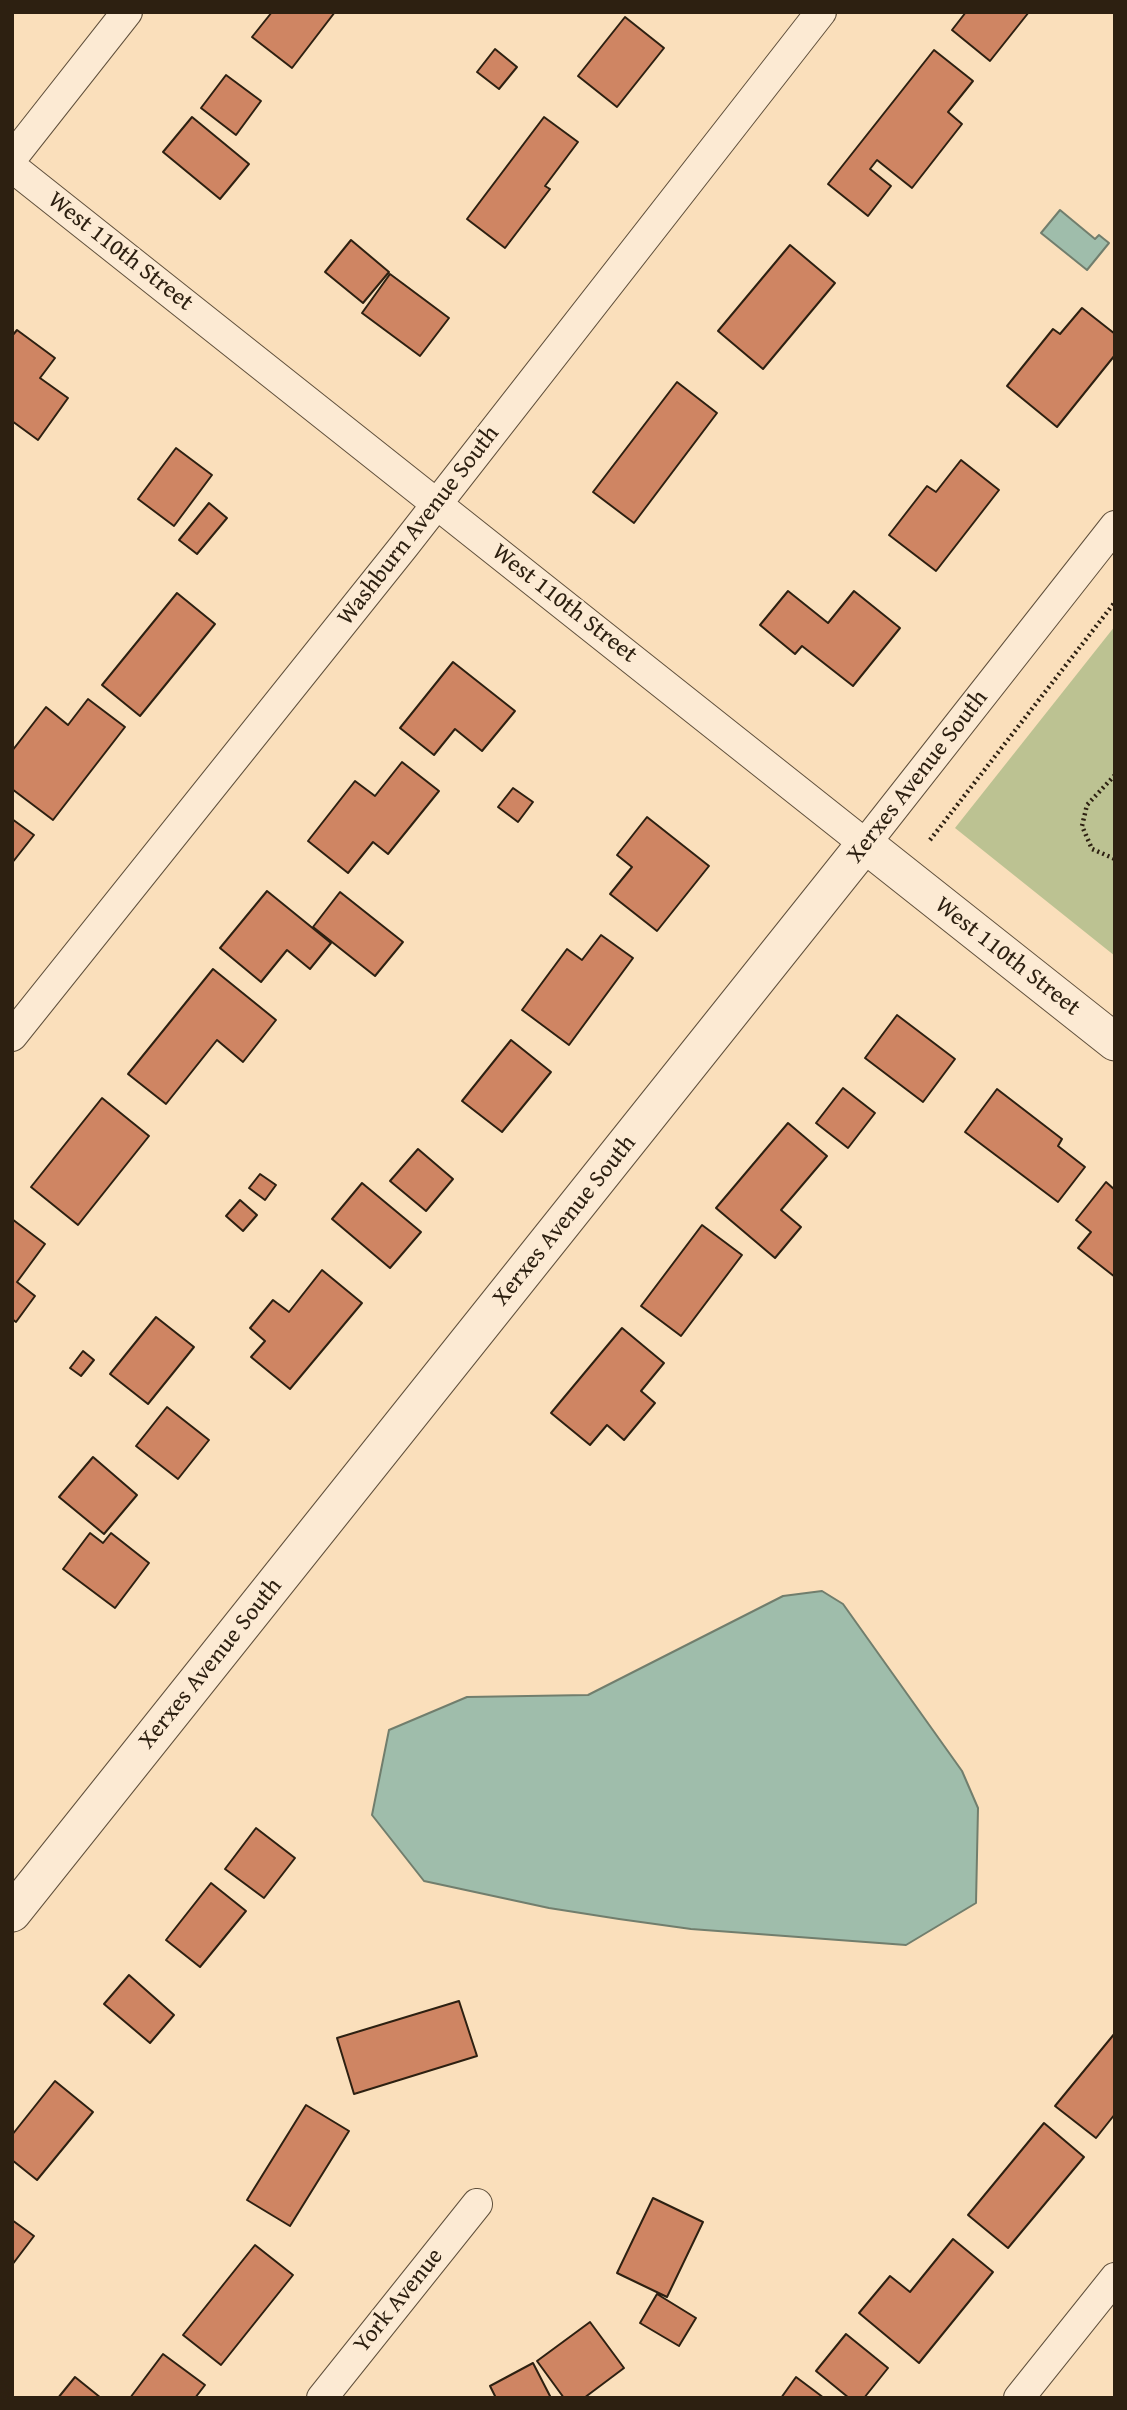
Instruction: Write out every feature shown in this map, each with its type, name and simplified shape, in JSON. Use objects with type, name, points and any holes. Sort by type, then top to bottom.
[{"type":"street","points":[[12,158],[127,12]]},
{"type":"street","name":"Washburn Avenue South","points":[[12,1036],[437,504],[821,12]]},
{"type":"street","name":"West 110th Street","points":[[12,167],[1115,1042]]},
{"type":"street","name":"Xerxes Avenue South","points":[[12,1913],[865,844],[1115,526]]},
{"type":"street","name":"York Avenue","points":[[322,2398],[477,2204]]},
{"type":"street","points":[[1019,2398],[1115,2278]]},
{"type":"path","points":[[930,840],[1115,602]]},
{"type":"path","points":[[1115,775],[1087,805],[1082,825],[1092,849],[1115,859]]},
{"type":"green space","points":[[1115,626],[1115,956],[955,828]]},
{"type":"shaded area","points":[[1060,210],[1095,239],[1099,235],[1109,243],[1087,270],[1041,233]]},
{"type":"shaded area","points":[[822,1591],[843,1604],[962,1771],[978,1808],[976,1903],[906,1945],[691,1929],[549,1908],[424,1881],[372,1815],[389,1730],[467,1697],[588,1695],[783,1596]]},
{"type":"building","points":[[272,12],[335,12],[292,68],[252,37]]},
{"type":"building","points":[[966,12],[1029,12],[990,61],[952,30]]},
{"type":"building","points":[[625,17],[664,48],[617,107],[578,76]]},
{"type":"building","points":[[495,49],[517,67],[499,89],[477,72]]},
{"type":"building","points":[[934,50],[973,81],[948,112],[962,124],[912,188],[877,160],[870,169],[891,186],[868,216],[828,184]]},
{"type":"building","points":[[226,75],[261,101],[236,135],[201,108]]},
{"type":"building","points":[[192,117],[249,164],[220,199],[163,152]]},
{"type":"building","points":[[544,117],[578,142],[545,186],[550,189],[505,248],[467,219]]},
{"type":"building","points":[[351,240],[389,272],[363,303],[325,272]]},
{"type":"building","points":[[790,245],[835,283],[763,369],[718,331]]},
{"type":"building","points":[[390,274],[449,318],[420,356],[362,313]]},
{"type":"building","points":[[1082,308],[1115,334],[1115,355],[1057,427],[1007,386],[1053,329],[1060,334]]},
{"type":"building","points":[[17,330],[55,358],[40,378],[68,398],[38,440],[12,421],[12,336]]},
{"type":"building","points":[[677,382],[717,413],[634,523],[593,492]]},
{"type":"building","points":[[176,448],[212,475],[174,526],[138,499]]},
{"type":"building","points":[[961,460],[999,490],[936,571],[889,535],[927,486],[936,492]]},
{"type":"building","points":[[209,503],[227,518],[197,554],[179,540]]},
{"type":"building","points":[[788,591],[828,623],[854,591],[900,628],[853,686],[802,646],[795,654],[760,625]]},
{"type":"building","points":[[177,593],[215,624],[140,716],[102,685]]},
{"type":"building","points":[[453,662],[515,711],[482,751],[455,729],[434,755],[400,728]]},
{"type":"building","points":[[88,699],[125,727],[53,820],[12,789],[12,751],[46,707],[68,725]]},
{"type":"building","points":[[402,762],[439,791],[388,854],[373,842],[348,873],[308,841],[355,781],[375,796]]},
{"type":"building","points":[[513,788],[533,802],[518,822],[498,807]]},
{"type":"building","points":[[647,817],[709,866],[657,931],[610,894],[632,867],[617,855]]},
{"type":"building","points":[[12,819],[34,835],[12,863]]},
{"type":"building","points":[[267,891],[331,943],[310,969],[287,950],[261,982],[220,948]]},
{"type":"building","points":[[340,892],[403,942],[375,976],[313,927]]},
{"type":"building","points":[[601,935],[633,958],[569,1045],[522,1010],[567,949],[582,960]]},
{"type":"building","points":[[213,969],[276,1020],[243,1062],[217,1040],[166,1104],[128,1074]]},
{"type":"building","points":[[897,1015],[955,1059],[923,1102],[865,1058]]},
{"type":"building","points":[[511,1040],[551,1072],[502,1132],[462,1101]]},
{"type":"building","points":[[843,1088],[875,1113],[848,1148],[816,1123]]},
{"type":"building","points":[[997,1089],[1062,1139],[1058,1146],[1085,1167],[1058,1202],[965,1132]]},
{"type":"building","points":[[102,1098],[149,1136],[78,1225],[31,1187]]},
{"type":"building","points":[[788,1123],[827,1156],[781,1210],[801,1227],[775,1258],[716,1208]]},
{"type":"building","points":[[418,1149],[453,1179],[426,1211],[390,1181]]},
{"type":"building","points":[[260,1174],[276,1185],[265,1200],[249,1188]]},
{"type":"building","points":[[1106,1182],[1115,1190],[1115,1277],[1078,1248],[1091,1232],[1076,1220]]},
{"type":"building","points":[[362,1183],[421,1232],[390,1268],[332,1219]]},
{"type":"building","points":[[240,1200],[257,1215],[243,1231],[226,1216]]},
{"type":"building","points":[[12,1219],[45,1244],[17,1282],[35,1296],[16,1322],[12,1319]]},
{"type":"building","points":[[702,1225],[742,1255],[681,1336],[641,1306]]},
{"type":"building","points":[[322,1270],[362,1303],[290,1389],[251,1357],[265,1341],[250,1328],[273,1300],[289,1312]]},
{"type":"building","points":[[156,1317],[194,1347],[148,1404],[110,1374]]},
{"type":"building","points":[[622,1328],[664,1363],[641,1391],[655,1403],[624,1440],[607,1425],[590,1445],[551,1413]]},
{"type":"building","points":[[83,1351],[94,1360],[81,1376],[70,1368]]},
{"type":"building","points":[[167,1407],[209,1440],[178,1479],[136,1446]]},
{"type":"building","points":[[93,1457],[137,1495],[104,1534],[59,1497]]},
{"type":"building","points":[[90,1533],[103,1543],[111,1533],[149,1563],[115,1608],[63,1569]]},
{"type":"building","points":[[256,1828],[295,1858],[264,1898],[225,1869]]},
{"type":"building","points":[[211,1883],[246,1911],[200,1967],[166,1940]]},
{"type":"building","points":[[129,1975],[174,2015],[150,2043],[104,2004]]},
{"type":"building","points":[[459,2001],[477,2056],[354,2094],[337,2038]]},
{"type":"building","points":[[1115,2033],[1115,2114],[1096,2138],[1055,2106]]},
{"type":"building","points":[[55,2081],[93,2112],[37,2180],[12,2160],[12,2135]]},
{"type":"building","points":[[306,2105],[349,2131],[290,2226],[247,2200]]},
{"type":"building","points":[[1044,2123],[1084,2157],[1008,2248],[968,2215]]},
{"type":"building","points":[[653,2198],[703,2222],[667,2297],[617,2273]]},
{"type":"building","points":[[12,2220],[34,2236],[12,2265]]},
{"type":"building","points":[[953,2239],[993,2272],[919,2363],[859,2313],[890,2276],[910,2292]]},
{"type":"building","points":[[255,2245],[293,2275],[221,2365],[183,2335]]},
{"type":"building","points":[[657,2294],[696,2318],[679,2346],[640,2323]]},
{"type":"building","points":[[590,2322],[624,2368],[584,2398],[564,2398],[537,2361]]},
{"type":"building","points":[[846,2334],[888,2368],[864,2398],[849,2398],[816,2371]]},
{"type":"building","points":[[163,2354],[205,2385],[195,2398],[130,2398]]},
{"type":"building","points":[[533,2363],[551,2398],[496,2398],[490,2386]]},
{"type":"building","points":[[75,2377],[101,2398],[58,2398]]},
{"type":"building","points":[[796,2377],[824,2398],[781,2398]]}]
